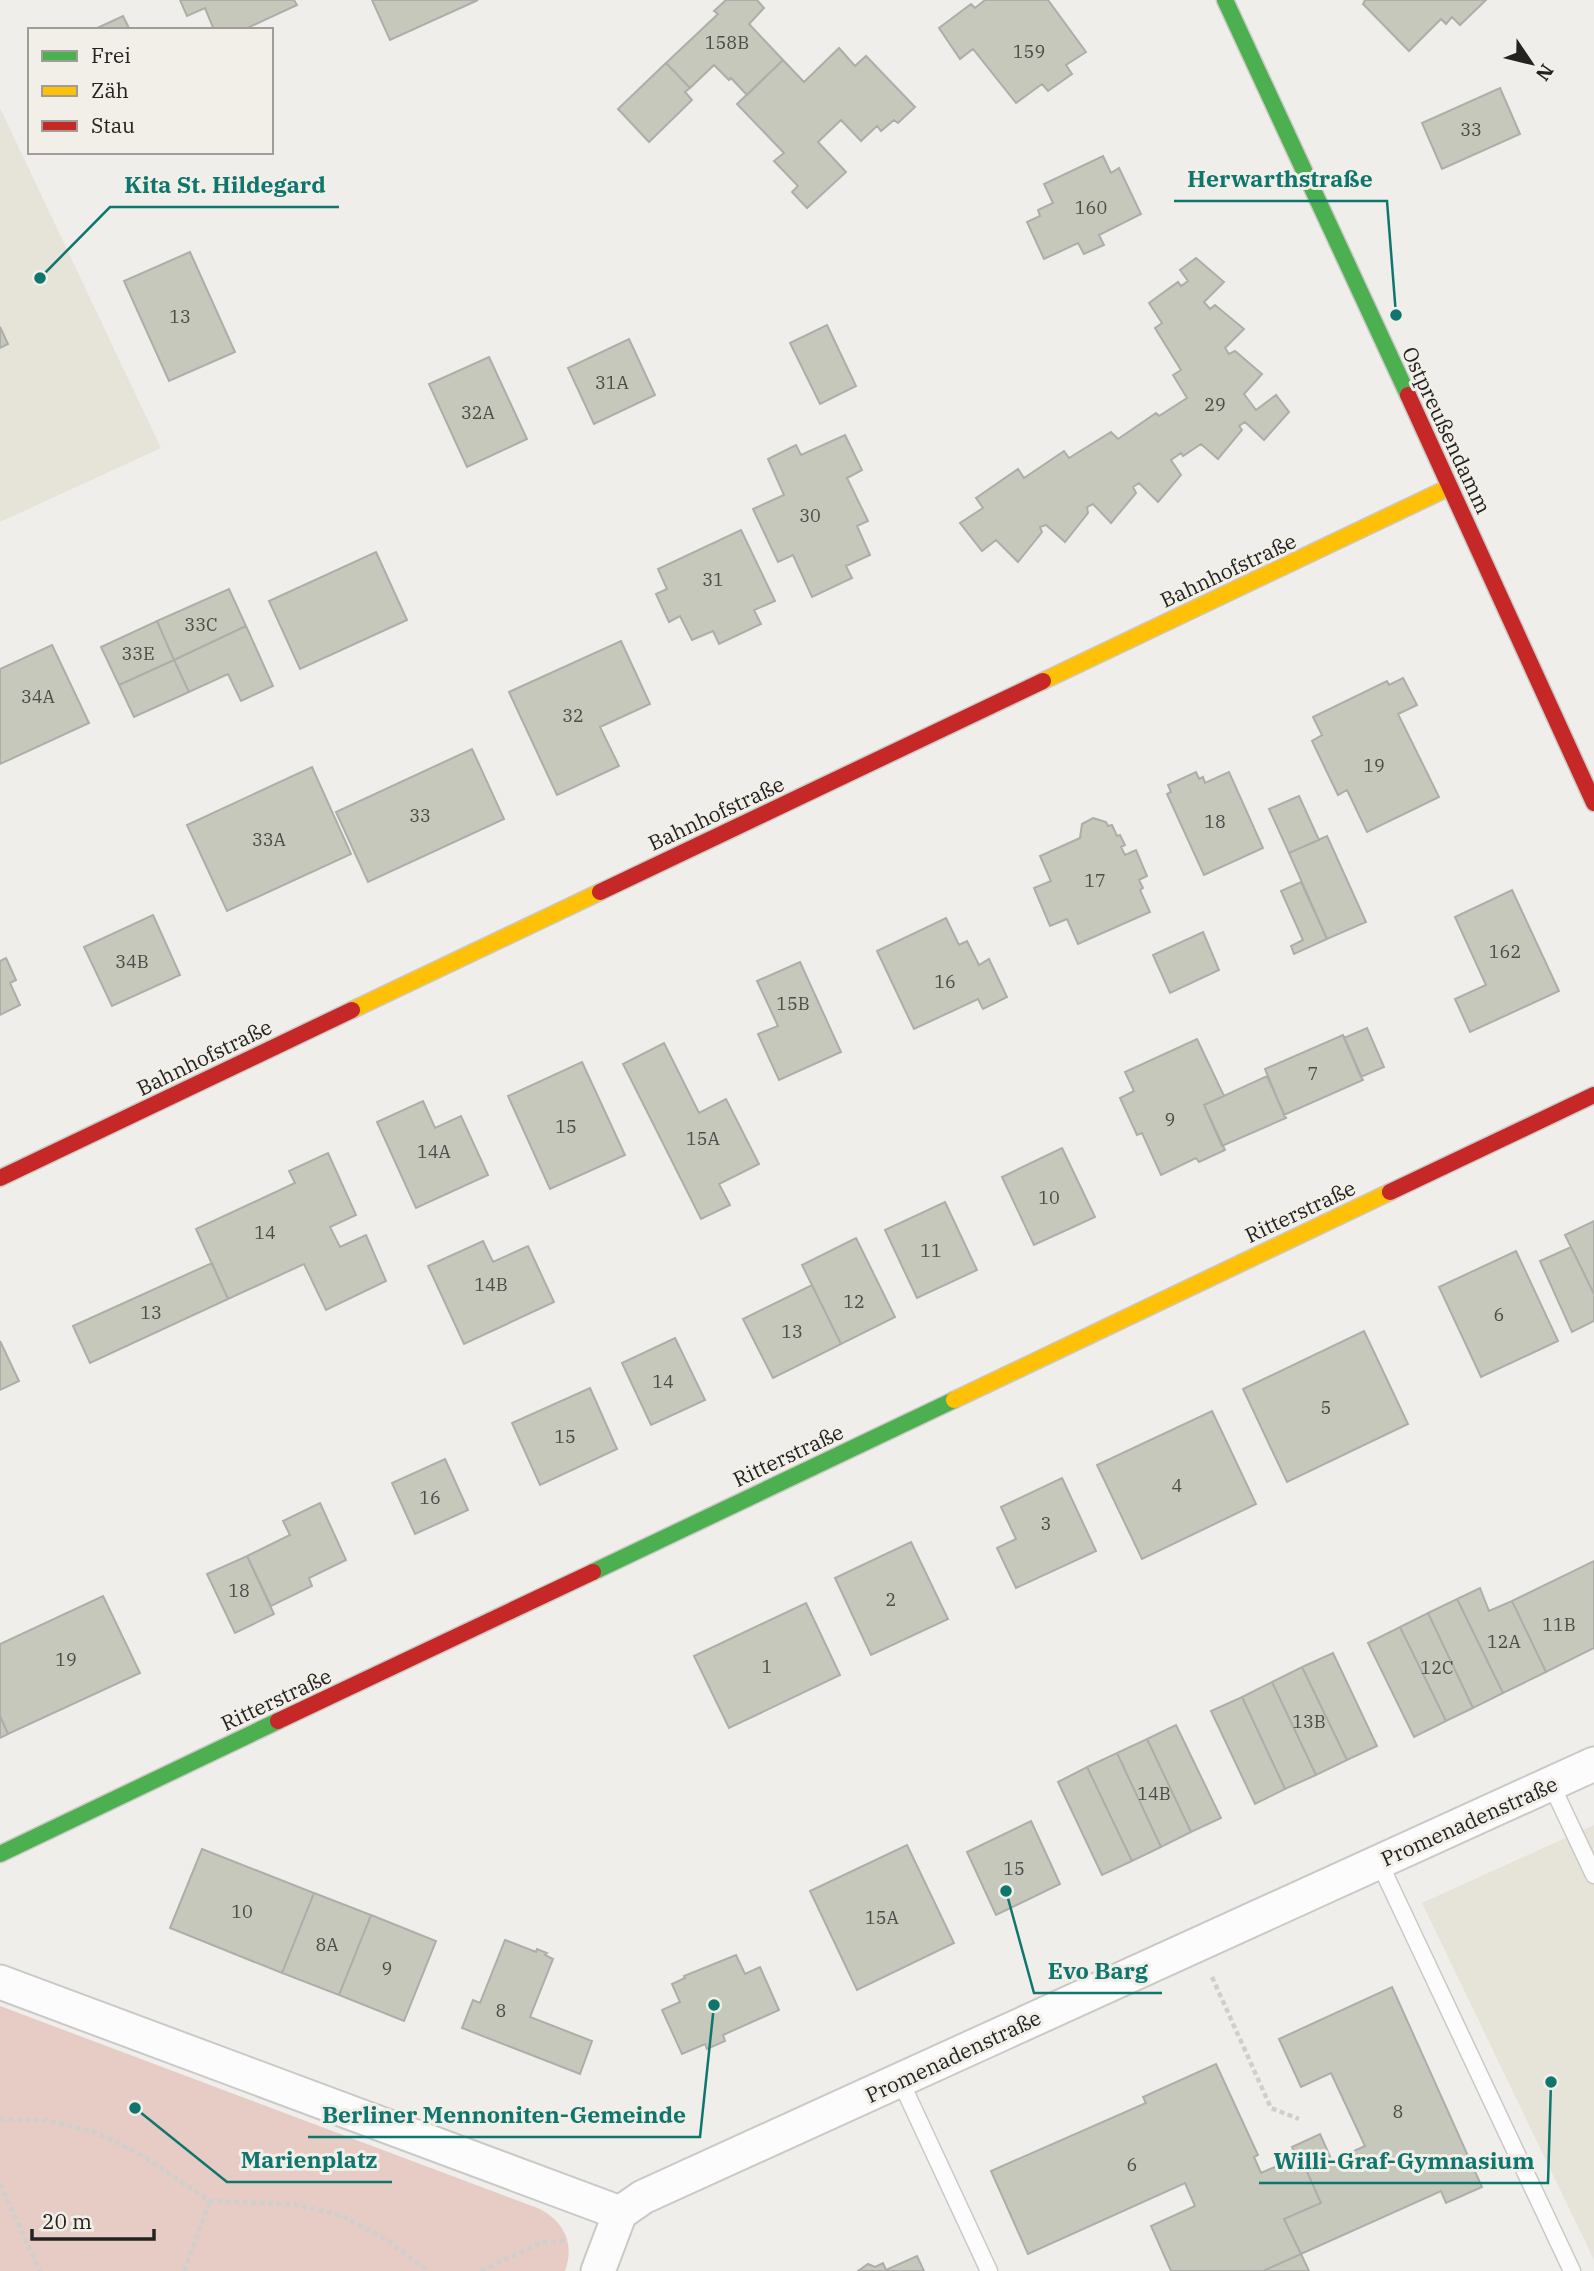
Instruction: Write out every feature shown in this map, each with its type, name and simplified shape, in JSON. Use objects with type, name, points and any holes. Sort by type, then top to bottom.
[{"type":"street","name":"Ostpreußendamm","points":[[1225,0],[1594,803]]},
{"type":"street","name":"Bahnhofstraße","points":[[0,1178],[1450,487]]},
{"type":"street","name":"Ritterstraße","points":[[0,1854],[1594,1095]]},
{"type":"street","name":"Promenadenstraße","points":[[620,2213],[643,2197],[1594,1764]]},
{"type":"street","points":[[0,1982],[620,2213],[597,2271]]},
{"type":"lane","points":[[1551,1784],[1594,1875]]},
{"type":"lane","points":[[1379,1862],[1572,2271]]},
{"type":"lane","points":[[900,2080],[989,2271]]},
{"type":"path","points":[[1196,1945],[1272,2108],[1299,2119]]},
{"type":"path","points":[[0,2119],[46,2120],[98,2133],[143,2156],[210,2201],[292,2204],[344,2216],[387,2239],[428,2271]]},
{"type":"path","points":[[0,2185],[40,2271]]},
{"type":"path","points":[[184,2271],[210,2201]]},
{"type":"path","points":[[542,2242],[550,2231]]},
{"type":"path","points":[[481,2271],[542,2242],[568,2241]]},
{"type":"shaded area","points":[[0,108],[161,448],[0,522]]},
{"type":"shaded area","points":[[1594,1825],[1594,2260],[1422,1903]]},
{"type":"shaded area","points":[[0,2006],[540,2209],[555,2220],[565,2235],[569,2252],[565,2271],[0,2271]]},
{"type":"building","points":[[180,0],[294,0],[297,5],[247,28],[213,28],[205,8],[187,16]]},
{"type":"building","points":[[372,0],[478,0],[390,40]]},
{"type":"building","points":[[726,0],[757,0],[764,8],[749,24],[783,60],[747,95],[714,65],[690,88],[666,63],[718,14],[714,11]]},
{"type":"building","points":[[985,0],[1048,0],[1086,52],[1066,65],[1072,74],[1048,91],[1042,84],[1016,103],[973,49],[960,59],[939,28],[971,4],[975,8]]},
{"type":"building","points":[[1365,0],[1486,0],[1460,25],[1452,17],[1446,24],[1441,19],[1409,51],[1363,4]]},
{"type":"building","points":[[123,16],[129,28],[97,28]]},
{"type":"building","points":[[839,48],[855,66],[866,56],[915,107],[898,123],[894,120],[881,131],[877,126],[861,141],[841,120],[818,142],[846,172],[807,208],[792,192],[798,186],[774,161],[784,153],[737,104],[783,60],[804,82]]},
{"type":"building","points":[[666,63],[690,88],[685,92],[692,100],[649,142],[618,109]]},
{"type":"building","points":[[1500,88],[1520,134],[1442,169],[1422,123]]},
{"type":"building","points":[[1103,156],[1111,173],[1119,168],[1141,214],[1099,235],[1104,245],[1084,254],[1078,243],[1044,259],[1027,222],[1040,216],[1038,210],[1053,203],[1044,184]]},
{"type":"building","points":[[190,252],[235,352],[169,381],[124,281]]},
{"type":"building","points":[[1196,258],[1224,282],[1204,302],[1210,309],[1215,305],[1244,329],[1225,348],[1229,354],[1235,351],[1262,374],[1244,394],[1256,410],[1276,395],[1289,412],[1264,440],[1245,422],[1239,426],[1242,430],[1218,459],[1201,444],[1183,456],[1181,453],[1171,460],[1181,475],[1158,502],[1139,483],[1133,487],[1136,493],[1111,523],[1093,504],[1087,507],[1088,513],[1065,542],[1046,525],[1040,527],[1042,532],[1018,562],[996,540],[982,551],[960,523],[983,508],[976,498],[1018,469],[1024,478],[1064,451],[1069,458],[1111,432],[1118,439],[1156,413],[1159,416],[1187,398],[1173,375],[1181,370],[1155,328],[1162,323],[1149,303],[1178,282],[1181,286],[1188,281],[1180,270]]},
{"type":"building","points":[[827,325],[856,386],[820,404],[790,343]]},
{"type":"building","points":[[0,327],[8,344],[0,348]]},
{"type":"building","points":[[629,339],[655,395],[594,424],[568,368]]},
{"type":"building","points":[[489,357],[527,439],[467,467],[429,384]]},
{"type":"building","points":[[845,435],[862,470],[847,478],[868,521],[857,526],[870,555],[846,566],[852,578],[812,597],[793,555],[778,562],[753,509],[784,495],[768,459],[796,445],[801,455]]},
{"type":"building","points":[[741,530],[775,601],[754,610],[761,624],[719,644],[713,631],[692,640],[680,616],[669,622],[656,594],[667,589],[658,569]]},
{"type":"building","points":[[376,552],[407,620],[300,669],[269,601]]},
{"type":"building","points":[[229,589],[246,626],[174,660],[157,621]]},
{"type":"building","points":[[157,621],[174,660],[119,685],[101,647]]},
{"type":"building","points":[[246,626],[273,686],[241,701],[228,674],[189,692],[174,660]]},
{"type":"building","points":[[621,641],[650,704],[600,727],[619,766],[557,795],[509,692]]},
{"type":"building","points":[[52,645],[89,723],[0,764],[0,669]]},
{"type":"building","points":[[174,660],[189,692],[134,717],[119,685]]},
{"type":"building","points":[[1403,678],[1417,705],[1398,714],[1439,797],[1367,832],[1347,790],[1338,795],[1312,741],[1322,735],[1313,717],[1387,681],[1389,685]]},
{"type":"building","points":[[472,749],[504,819],[368,882],[336,812]]},
{"type":"building","points":[[312,767],[351,854],[227,911],[187,825]]},
{"type":"building","points":[[1196,772],[1199,779],[1203,777],[1205,783],[1229,772],[1263,848],[1204,875],[1167,794],[1171,792],[1168,785]]},
{"type":"building","points":[[1299,796],[1319,840],[1289,853],[1269,809]]},
{"type":"building","points":[[1093,818],[1106,822],[1108,826],[1112,825],[1125,845],[1121,847],[1125,855],[1136,850],[1147,876],[1139,880],[1143,888],[1140,890],[1150,912],[1078,944],[1067,919],[1050,926],[1034,888],[1051,881],[1040,856],[1080,838],[1082,824]]},
{"type":"building","points":[[1327,836],[1366,922],[1327,939],[1289,853]]},
{"type":"building","points":[[1301,882],[1327,939],[1294,954],[1291,946],[1303,940],[1281,891]]},
{"type":"building","points":[[1512,890],[1559,991],[1470,1032],[1455,999],[1486,985],[1455,917]]},
{"type":"building","points":[[153,915],[180,975],[112,1006],[84,947]]},
{"type":"building","points":[[946,918],[959,945],[967,941],[979,965],[989,959],[1007,997],[983,1009],[978,999],[914,1029],[877,951]]},
{"type":"building","points":[[1203,932],[1219,970],[1170,993],[1153,955]]},
{"type":"building","points":[[6,958],[16,980],[10,983],[20,1005],[0,1015],[0,961]]},
{"type":"building","points":[[800,962],[841,1052],[779,1080],[758,1034],[778,1026],[757,981]]},
{"type":"building","points":[[1367,1028],[1384,1067],[1361,1077],[1344,1038]]},
{"type":"building","points":[[1343,1035],[1363,1080],[1284,1115],[1265,1069]]},
{"type":"building","points":[[1197,1039],[1224,1096],[1204,1105],[1225,1150],[1199,1162],[1196,1158],[1161,1175],[1142,1133],[1137,1135],[1120,1098],[1134,1091],[1125,1072]]},
{"type":"building","points":[[664,1043],[699,1113],[726,1099],[759,1164],[719,1184],[730,1205],[701,1219],[623,1064]]},
{"type":"building","points":[[582,1062],[625,1155],[550,1189],[508,1096]]},
{"type":"building","points":[[1267,1076],[1286,1118],[1222,1146],[1204,1105]]},
{"type":"building","points":[[423,1101],[435,1128],[461,1116],[488,1175],[416,1208],[377,1122]]},
{"type":"building","points":[[1062,1148],[1095,1217],[1034,1245],[1002,1177]]},
{"type":"building","points":[[328,1153],[356,1215],[330,1227],[340,1247],[366,1235],[386,1281],[326,1310],[304,1264],[228,1299],[196,1229],[295,1183],[289,1171]]},
{"type":"building","points":[[945,1202],[977,1270],[917,1298],[885,1230]]},
{"type":"building","points":[[1594,1221],[1594,1294],[1565,1235]]},
{"type":"building","points":[[856,1238],[895,1317],[841,1344],[802,1265]]},
{"type":"building","points":[[483,1241],[493,1262],[528,1246],[554,1302],[464,1344],[428,1266]]},
{"type":"building","points":[[1571,1247],[1594,1294],[1594,1321],[1572,1332],[1540,1261]]},
{"type":"building","points":[[1516,1251],[1558,1341],[1481,1377],[1439,1287]]},
{"type":"building","points":[[212,1263],[228,1299],[90,1363],[73,1326]]},
{"type":"building","points":[[812,1285],[841,1344],[773,1378],[743,1319]]},
{"type":"building","points":[[1364,1331],[1408,1424],[1287,1482],[1243,1389]]},
{"type":"building","points":[[675,1338],[705,1400],[651,1425],[622,1363]]},
{"type":"building","points":[[0,1341],[19,1381],[0,1390]]},
{"type":"building","points":[[590,1388],[617,1449],[540,1485],[512,1423]]},
{"type":"building","points":[[1212,1411],[1256,1504],[1142,1559],[1097,1465]]},
{"type":"building","points":[[445,1459],[468,1510],[415,1534],[392,1483]]},
{"type":"building","points":[[1062,1478],[1096,1551],[1016,1588],[997,1548],[1016,1539],[1001,1507]]},
{"type":"building","points":[[320,1503],[346,1560],[309,1578],[312,1586],[271,1606],[247,1556],[290,1535],[283,1521]]},
{"type":"building","points":[[911,1542],[948,1619],[871,1655],[835,1578]]},
{"type":"building","points":[[247,1556],[274,1614],[235,1633],[207,1574]]},
{"type":"building","points":[[1594,1561],[1594,1648],[1546,1672],[1512,1601]]},
{"type":"building","points":[[1480,1588],[1489,1611],[1512,1601],[1546,1672],[1503,1693],[1457,1599]]},
{"type":"building","points":[[103,1596],[140,1673],[8,1734],[0,1716],[0,1644]]},
{"type":"building","points":[[1457,1599],[1503,1693],[1473,1708],[1428,1613]]},
{"type":"building","points":[[806,1603],[840,1675],[729,1728],[694,1656]]},
{"type":"building","points":[[1428,1613],[1473,1708],[1446,1721],[1400,1627]]},
{"type":"building","points":[[1400,1627],[1446,1721],[1414,1737],[1368,1643]]},
{"type":"building","points":[[1333,1653],[1377,1746],[1347,1760],[1302,1667]]},
{"type":"building","points":[[1302,1667],[1347,1760],[1316,1775],[1272,1682]]},
{"type":"building","points":[[1272,1682],[1316,1775],[1285,1789],[1242,1697]]},
{"type":"building","points":[[1242,1697],[1285,1789],[1255,1804],[1211,1711]]},
{"type":"building","points":[[0,1716],[8,1734],[0,1738]]},
{"type":"building","points":[[1176,1725],[1221,1818],[1191,1832],[1147,1739]]},
{"type":"building","points":[[1147,1739],[1191,1832],[1161,1847],[1117,1753]]},
{"type":"building","points":[[1117,1753],[1161,1847],[1132,1861],[1087,1767]]},
{"type":"building","points":[[1087,1767],[1132,1861],[1102,1875],[1058,1782]]},
{"type":"building","points":[[1031,1821],[1060,1884],[996,1915],[967,1852]]},
{"type":"building","points":[[907,1845],[954,1943],[857,1990],[810,1891]]},
{"type":"building","points":[[202,1849],[314,1893],[282,1973],[170,1928]]},
{"type":"building","points":[[314,1893],[371,1915],[339,1995],[282,1973]]},
{"type":"building","points":[[371,1915],[436,1941],[404,2021],[339,1995]]},
{"type":"building","points":[[505,1940],[536,1952],[537,1949],[553,1959],[530,2017],[592,2041],[580,2074],[462,2028],[473,2000],[480,2003]]},
{"type":"building","points":[[736,1955],[745,1974],[760,1967],[779,2010],[723,2035],[725,2041],[707,2049],[705,2044],[682,2054],[662,2010],[680,2002],[672,1984],[685,1978],[684,1976]]},
{"type":"building","points":[[1392,1987],[1482,2187],[1446,2203],[1441,2191],[1301,2254],[1284,2219],[1321,2203],[1300,2156],[1297,2157],[1292,2147],[1320,2134],[1332,2161],[1365,2146],[1331,2073],[1301,2087],[1279,2039]]},
{"type":"building","points":[[1216,2064],[1258,2155],[1254,2157],[1261,2173],[1300,2156],[1321,2203],[1284,2219],[1301,2254],[1263,2271],[1171,2271],[1151,2226],[1195,2206],[1185,2183],[1028,2254],[991,2171],[1146,2103],[1143,2097]]},
{"type":"building","points":[[1301,2254],[1309,2271],[1263,2271]]},
{"type":"building","points":[[917,2256],[924,2271],[858,2271],[868,2264],[875,2267],[883,2263],[886,2270]]},
{"type":"traffic: fast","points":[[1225,0],[1408,395]]},
{"type":"traffic: fast","points":[[593,1572],[954,1400]]},
{"type":"traffic: fast","points":[[0,1854],[278,1721]]},
{"type":"traffic: slow","points":[[1043,681],[1450,487]]},
{"type":"traffic: slow","points":[[352,1010],[600,892]]},
{"type":"traffic: slow","points":[[954,1400],[1390,1192]]},
{"type":"traffic: jam","points":[[1408,395],[1594,803]]},
{"type":"traffic: jam","points":[[600,892],[1043,681]]},
{"type":"traffic: jam","points":[[0,1178],[352,1010]]},
{"type":"traffic: jam","points":[[1390,1192],[1594,1095]]},
{"type":"traffic: jam","points":[[278,1721],[593,1572]]},
{"type":"place","name":"Kita St. Hildegard","points":[[40,278]]},
{"type":"place","name":"Herwarthstraße","points":[[1396,315]]},
{"type":"place","name":"Evo Barg","points":[[1006,1891]]},
{"type":"place","name":"Berliner Mennoniten-Gemeinde","points":[[714,2005]]},
{"type":"place","name":"Willi-Graf-Gymnasium","points":[[1551,2082]]},
{"type":"place","name":"Marienplatz","points":[[135,2108]]}]
